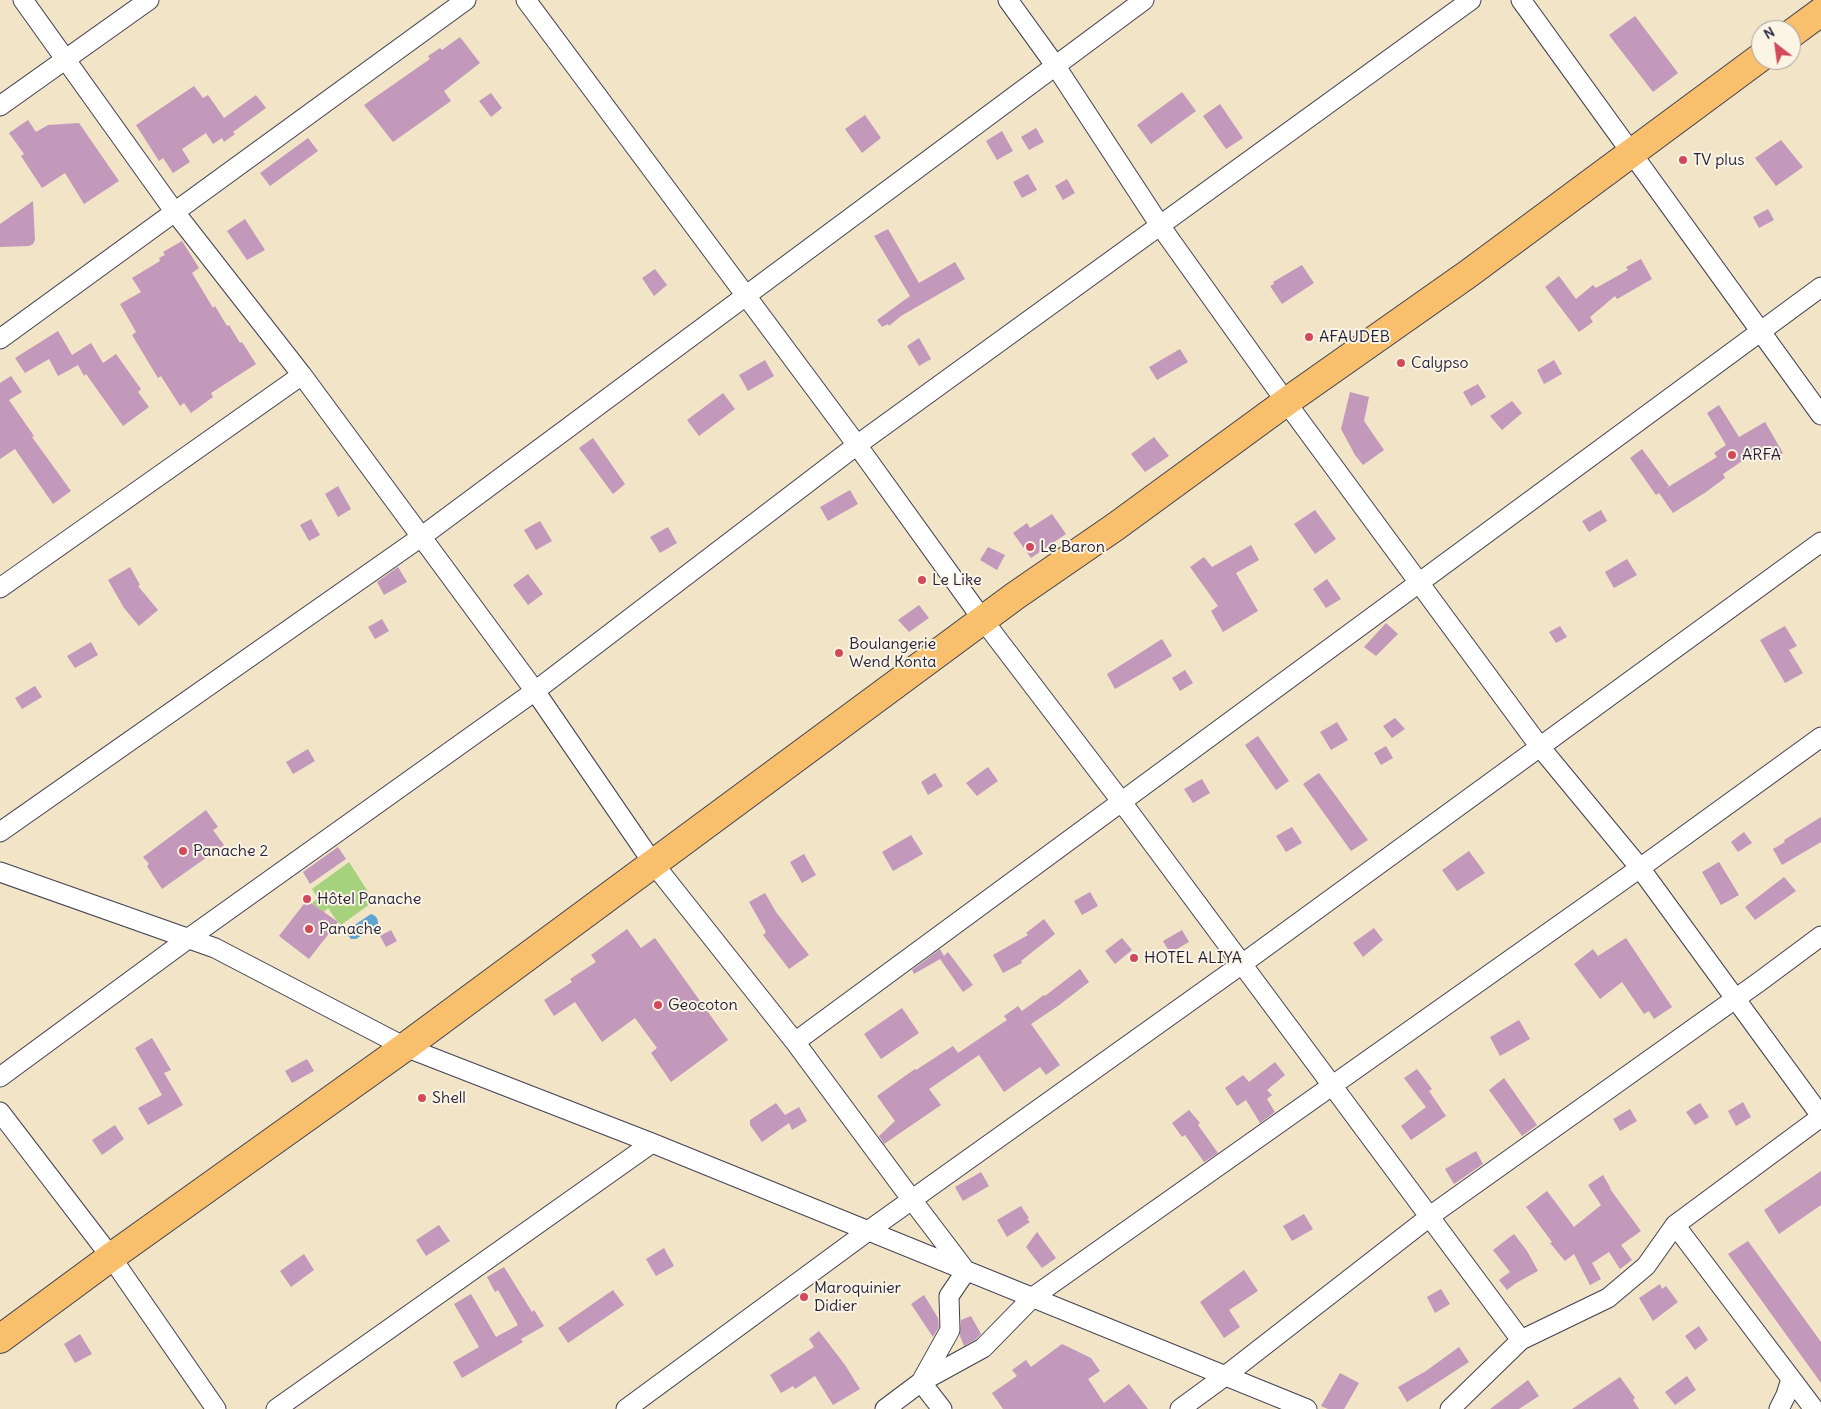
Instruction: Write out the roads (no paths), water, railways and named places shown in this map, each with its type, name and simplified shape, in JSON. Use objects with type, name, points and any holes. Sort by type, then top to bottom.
[{"type":"highway","points":[[1801,27],[1821,12]]},
{"type":"highway","points":[[0,1339],[111,1257],[406,1047],[982,620],[1468,274],[1751,65]]},
{"type":"street","points":[[23,0],[174,211],[302,375],[535,691],[653,863],[794,1042],[966,1270]]},
{"type":"street","points":[[0,106],[149,0]]},
{"type":"street","points":[[0,339],[466,0]]},
{"type":"street","points":[[526,0],[857,445],[982,620],[1121,801],[1521,1340]]},
{"type":"street","points":[[1008,0],[1055,65],[1160,227],[1286,402],[1540,747],[1640,868],[1821,1116],[1675,1225],[1646,1266],[1608,1298],[1521,1340],[1450,1409]]},
{"type":"street","points":[[0,832],[421,537],[1144,0]]},
{"type":"street","points":[[0,1077],[189,938],[535,691],[857,445],[1471,0]]},
{"type":"street","points":[[1521,0],[1821,415]]},
{"type":"street","points":[[794,1042],[1821,287]]},
{"type":"street","points":[[0,588],[302,375]]},
{"type":"street","points":[[626,1409],[912,1200],[1242,964],[1821,542]]},
{"type":"street","points":[[885,1409],[921,1382],[983,1348],[1033,1297],[1640,868],[1821,737]]},
{"type":"street","points":[[0,872],[215,948],[406,1047],[652,1143],[1306,1409]]},
{"type":"street","points":[[1180,1409],[1430,1217],[1736,999],[1821,936]]},
{"type":"street","points":[[0,1112],[111,1257],[216,1409]]},
{"type":"street","points":[[276,1409],[652,1143]]},
{"type":"street","points":[[1675,1225],[1814,1409]]},
{"type":"street","points":[[921,1382],[950,1330],[948,1296],[966,1270]]},
{"type":"street","points":[[1778,1409],[1786,1395],[1791,1379]]},
{"type":"street","points":[[921,1382],[942,1409]]},
{"type":"water","points":[[371,914],[377,918],[378,925],[356,939],[351,939],[347,930]]},
{"type":"place","name":"TV plus","points":[[1683,160]]},
{"type":"place","name":"AFAUDEB","points":[[1309,337]]},
{"type":"place","name":"Calypso","points":[[1401,363]]},
{"type":"place","name":"ARFA","points":[[1732,455]]},
{"type":"place","name":"Le Baron","points":[[1030,547]]},
{"type":"place","name":"Le Like","points":[[922,580]]},
{"type":"place","name":"Boulangerie Wend Konta","points":[[839,653]]},
{"type":"place","name":"Panache 2","points":[[183,851]]},
{"type":"place","name":"Hôtel Panache","points":[[307,899]]},
{"type":"place","name":"Panache","points":[[309,929]]},
{"type":"place","name":"HOTEL ALIYA","points":[[1134,958]]},
{"type":"place","name":"Geocoton","points":[[658,1005]]},
{"type":"place","name":"Shell","points":[[422,1098]]},
{"type":"place","name":"Maroquinier Didier","points":[[804,1297]]}]
